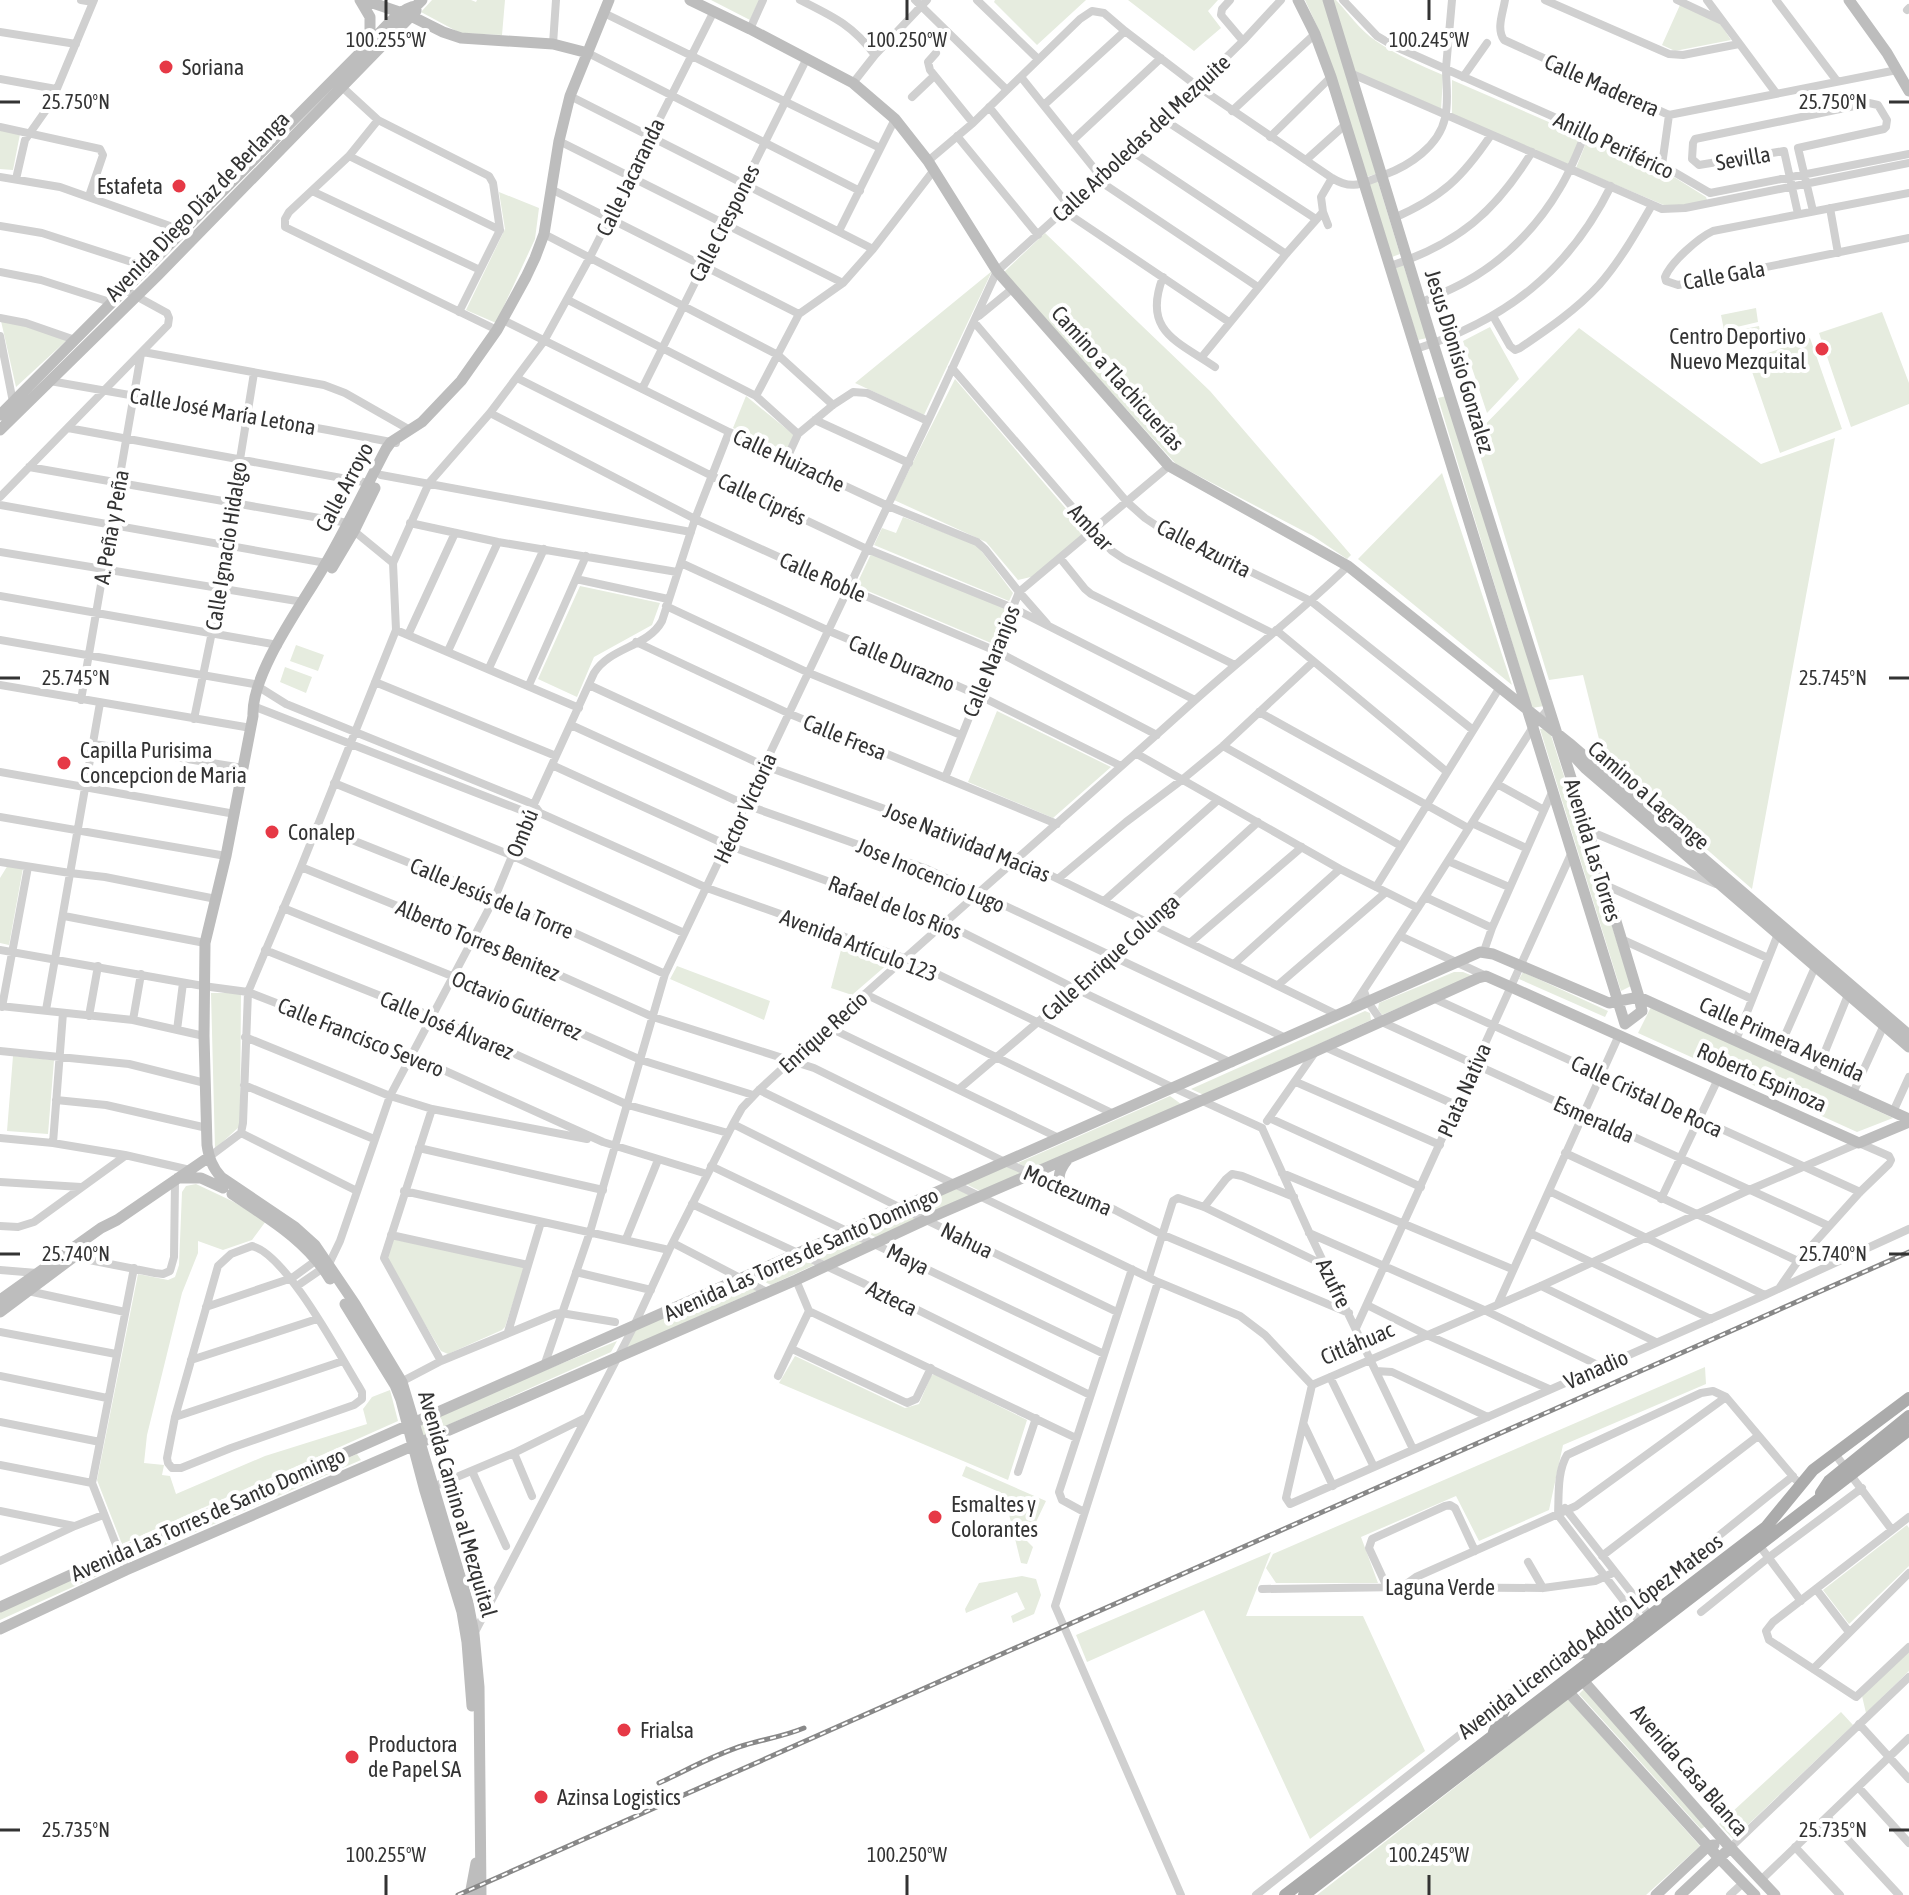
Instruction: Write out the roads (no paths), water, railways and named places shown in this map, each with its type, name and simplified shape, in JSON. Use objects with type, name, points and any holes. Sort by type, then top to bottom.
[{"type":"main road","name":"Avenida Licenciado Adolfo López Mateos","points":[[1579,1675],[1605,1649],[1770,1523],[1796,1480],[1909,1398]]},
{"type":"main road","points":[[1848,1471],[1909,1416]]},
{"type":"main road","points":[[1848,1471],[1909,1430]]},
{"type":"main road","name":"Avenida Licenciado Adolfo López Mateos","points":[[1304,1895],[1579,1675],[1759,1545],[1818,1500],[1829,1481],[1848,1471]]},
{"type":"main road","points":[[1565,1655],[1605,1649]]},
{"type":"main road","name":"Avenida Licenciado Adolfo López Mateos","points":[[1285,1895],[1492,1736],[1564,1687]]},
{"type":"main road","points":[[1492,1736],[1511,1695]]},
{"type":"street","points":[[16,179],[25,140],[45,113],[94,1],[81,0]]},
{"type":"street","points":[[362,0],[413,9],[443,32],[461,38],[553,44],[588,53],[860,191]]},
{"type":"street","points":[[362,0],[370,17],[370,43]]},
{"type":"street","points":[[553,44],[556,0]]},
{"type":"street","points":[[142,353],[336,389],[400,438],[422,422],[461,381],[500,325],[535,258],[544,234],[559,141],[570,96],[609,0]]},
{"type":"street","points":[[750,29],[763,0]]},
{"type":"street","points":[[800,0],[847,25],[875,55]]},
{"type":"street","points":[[1229,0],[1220,12],[1222,19],[1243,41]]},
{"type":"street","name":"Calle Arboledas del Mezquite","points":[[997,271],[1163,119],[1281,0]]},
{"type":"street","name":"Jesus Dionisio Gonzalez","points":[[1298,0],[1331,77],[1529,710]]},
{"type":"street","name":"Jesus Dionisio Gonzalez","points":[[1328,0],[1548,709],[1561,737]]},
{"type":"street","name":"Anillo Periférico","points":[[1343,0],[1377,36],[1394,46],[1662,165],[1711,198]]},
{"type":"street","points":[[756,396],[799,314],[843,283],[873,249],[931,165],[957,136],[1092,11],[1104,13],[1232,111],[1343,185],[1350,186],[1393,172],[1419,156],[1439,133],[1446,115],[1452,0]]},
{"type":"street","name":"Calle Maderera","points":[[1505,0],[1500,34],[1508,43],[1669,115],[1897,70]]},
{"type":"street","points":[[1545,0],[1669,54],[1683,55],[1739,44]]},
{"type":"street","points":[[1677,0],[1723,21]]},
{"type":"street","points":[[1707,0],[1776,93]]},
{"type":"street","points":[[1776,0],[1837,81]]},
{"type":"street","name":"Camino a Tlachicuerías","points":[[694,1],[853,83],[895,119],[931,165],[997,271],[1169,466],[1348,566],[1529,710],[1536,723],[1561,737]]},
{"type":"street","points":[[853,83],[921,2],[1007,90]]},
{"type":"street","points":[[982,2],[1038,59]]},
{"type":"street","points":[[1853,2],[1909,91]]},
{"type":"street","name":"Avenida Diego Díaz de Berlanga","points":[[0,415],[370,43],[413,9]]},
{"type":"street","name":"Avenida Diego Díaz de Berlanga","points":[[0,430],[137,296],[413,9]]},
{"type":"street","name":"Calle Jacaranda","points":[[393,563],[429,483],[517,378],[568,300],[714,11]]},
{"type":"street","points":[[604,13],[880,148]]},
{"type":"street","points":[[1045,104],[1125,31]]},
{"type":"street","points":[[0,32],[76,44]]},
{"type":"street","points":[[1232,111],[1315,34]]},
{"type":"street","points":[[1463,77],[1487,43]]},
{"type":"street","points":[[936,53],[928,62],[934,76],[973,123]]},
{"type":"street","name":"Calle Crespones","points":[[642,389],[807,58]]},
{"type":"street","points":[[1073,140],[1161,58]]},
{"type":"street","points":[[1350,73],[1652,205],[1607,275],[1559,321],[1515,350],[1493,316]]},
{"type":"street","points":[[912,97],[934,76]]},
{"type":"street","points":[[1021,77],[1073,140],[1099,178],[1258,287]]},
{"type":"street","points":[[1270,137],[1331,77]]},
{"type":"street","points":[[0,79],[56,89]]},
{"type":"street","points":[[341,86],[378,120],[489,176],[493,183],[500,230],[459,312]]},
{"type":"street","points":[[570,96],[873,249]]},
{"type":"street","name":"Sevilla","points":[[1791,182],[1784,151],[1699,165],[1692,159],[1693,143],[1701,137],[1869,103],[1878,105],[1887,120],[1884,129],[1798,148],[1805,180]]},
{"type":"street","points":[[989,107],[1066,209],[1229,322]]},
{"type":"street","points":[[1662,165],[1669,115]]},
{"type":"street","points":[[839,231],[895,119]]},
{"type":"street","points":[[1163,119],[1320,216],[1328,225]]},
{"type":"street","points":[[378,120],[349,156],[312,191],[480,270]]},
{"type":"street","points":[[1306,160],[1346,124]]},
{"type":"street","points":[[0,127],[100,149],[103,155],[89,196]]},
{"type":"street","points":[[1420,303],[1466,281],[1512,247],[1548,207],[1586,132]]},
{"type":"street","points":[[1394,218],[1434,198],[1455,181],[1491,135]]},
{"type":"street","points":[[957,136],[1038,235]]},
{"type":"street","points":[[559,141],[843,283]]},
{"type":"street","points":[[1130,150],[1286,254]]},
{"type":"street","points":[[1390,266],[1446,243],[1484,214],[1514,181],[1532,152]]},
{"type":"street","name":"Anillo Periférico","points":[[1652,205],[1669,210],[1711,198],[1902,161],[1909,154]]},
{"type":"street","points":[[349,156],[500,230]]},
{"type":"street","points":[[0,177],[51,185],[89,196],[184,231]]},
{"type":"street","points":[[1201,358],[1320,216],[1321,197],[1332,178]]},
{"type":"street","points":[[1805,180],[1813,211]]},
{"type":"street","points":[[1791,182],[1798,214]]},
{"type":"street","points":[[1416,349],[1493,316],[1551,272],[1590,224],[1611,186]]},
{"type":"street","points":[[551,189],[799,314]]},
{"type":"street","name":"Calle Huizache","points":[[312,191],[289,212],[285,227],[459,312],[544,341],[888,506],[977,542],[1051,628]]},
{"type":"street","name":"Calle Gala","points":[[1909,193],[1713,231],[1666,272],[1666,281],[1678,285],[1909,238]]},
{"type":"street","points":[[1830,208],[1838,253]]},
{"type":"street","points":[[0,226],[42,233],[147,267]]},
{"type":"street","points":[[544,234],[778,355],[833,405]]},
{"type":"street","name":"Héctor Victoria","points":[[544,1366],[603,1190],[665,974],[909,463],[997,271]]},
{"type":"street","points":[[0,272],[41,280],[113,303]]},
{"type":"street","points":[[1163,277],[1157,307],[1160,326],[1215,367]]},
{"type":"street","points":[[974,321],[1012,289]]},
{"type":"street","points":[[0,497],[166,329],[169,318],[163,310],[125,290]]},
{"type":"street","points":[[568,300],[756,396],[798,434]]},
{"type":"street","points":[[0,318],[26,323],[75,340]]},
{"type":"street","name":"Calle Azurita","points":[[974,321],[1127,502],[1145,518],[1311,601],[1473,730]]},
{"type":"street","points":[[0,336],[13,402]]},
{"type":"street","name":"A. Peña y Peña","points":[[81,700],[142,353]]},
{"type":"street","name":"Ambar","points":[[952,368],[1112,551],[1274,632],[1447,772]]},
{"type":"street","name":"Calle Ignacio Hidalgo","points":[[194,719],[220,589],[254,373]]},
{"type":"street","name":"Calle Ciprés","points":[[517,378],[710,475],[867,549],[1013,608]]},
{"type":"street","name":"Calle José María Letona","points":[[50,381],[247,416],[400,438]]},
{"type":"street","points":[[787,458],[798,434],[848,394],[859,391],[928,421]]},
{"type":"street","name":"Calle Roble","points":[[490,413],[695,519],[996,651],[1157,735]]},
{"type":"street","points":[[815,420],[909,463]]},
{"type":"street","points":[[68,428],[369,483]]},
{"type":"street","name":"Ombú","points":[[325,1260],[338,1245],[390,1096],[495,897],[594,673],[603,661],[658,627],[710,475],[729,432]]},
{"type":"street","name":"Calle Arroyo","points":[[262,687],[400,438]]},
{"type":"street","name":"Calle Arroyo","points":[[207,1150],[203,986],[205,943],[254,714],[278,645],[351,527],[383,454],[400,438]]},
{"type":"street","name":"Calle Naranjos","points":[[945,778],[1019,592],[1169,466]]},
{"type":"street","points":[[29,467],[233,502],[351,527],[393,563],[396,630],[248,992],[241,1133]]},
{"type":"street","points":[[381,475],[691,532]]},
{"type":"street","points":[[0,505],[326,563]]},
{"type":"street","name":"Calle Durazno","points":[[410,523],[498,542],[679,567],[978,695],[1121,766]]},
{"type":"street","points":[[408,635],[455,533]]},
{"type":"street","points":[[448,651],[498,542]]},
{"type":"street","points":[[489,668],[544,549]]},
{"type":"street","points":[[0,552],[303,602]]},
{"type":"street","points":[[529,685],[586,556]]},
{"type":"street","points":[[1060,558],[1085,589],[1102,601],[1235,665]]},
{"type":"street","name":"Enrique Recio","points":[[470,1636],[634,1326],[728,1133],[756,1092],[1348,566]]},
{"type":"street","points":[[576,579],[667,603],[809,673],[961,735]]},
{"type":"street","points":[[0,596],[278,645]]},
{"type":"street","name":"Calle Huizache","points":[[1013,608],[1195,700]]},
{"type":"street","points":[[396,630],[579,708]]},
{"type":"street","points":[[0,640],[204,674],[262,687],[286,704],[534,805]]},
{"type":"street","name":"Calle Fresa","points":[[636,642],[790,714],[1057,824]]},
{"type":"street","points":[[1059,878],[1223,746],[1313,662]]},
{"type":"street","points":[[375,682],[556,756]]},
{"type":"street","points":[[0,685],[194,719],[254,714],[350,743],[529,815],[540,813]]},
{"type":"street","name":"Jose Natividad Macias","points":[[589,685],[765,766],[1017,859],[1338,1015]]},
{"type":"street","points":[[1376,887],[1500,687]]},
{"type":"street","points":[[46,1010],[100,703]]},
{"type":"street","points":[[1366,996],[1470,825],[1548,709]]},
{"type":"street","points":[[1259,712],[1427,805],[1526,848]]},
{"type":"street","name":"Avenida Las Torres","points":[[1536,723],[1553,789],[1619,1001],[1622,1029]]},
{"type":"street","name":"Jose Inocencio Lugo","points":[[571,725],[746,805],[927,869],[1286,1038]]},
{"type":"street","name":"Avenida Las Torres","points":[[1561,737],[1639,997]]},
{"type":"street","name":"Camino a Lagrange","points":[[1561,737],[1571,754],[1585,768],[1815,967],[1909,1035]]},
{"type":"street","name":"Camino a Lagrange","points":[[1561,737],[1851,992],[1909,1047]]},
{"type":"street","points":[[94,744],[243,768]]},
{"type":"street","points":[[1223,746],[1401,846]]},
{"type":"street","points":[[1137,754],[1340,869],[1418,908]]},
{"type":"street","name":"Rafael de los Rios","points":[[552,765],[727,845],[944,923],[1232,1063]]},
{"type":"street","points":[[0,772],[235,814]]},
{"type":"street","points":[[334,783],[513,856],[684,933]]},
{"type":"street","points":[[1497,784],[1544,810]]},
{"type":"street","points":[[1497,1304],[1622,1029],[1642,1011],[1639,997],[1609,1003],[1484,951],[1553,789]]},
{"type":"street","points":[[1104,901],[1218,800]]},
{"type":"street","name":"Avenida Artículo 123","points":[[534,805],[540,813],[707,888],[904,958],[1262,1128]]},
{"type":"street","points":[[0,817],[226,856]]},
{"type":"street","name":"Calle Enrique Colunga","points":[[959,1089],[1038,1022],[1258,822]]},
{"type":"street","name":"Calle Jesús de la Torre","points":[[317,826],[495,897],[665,974]]},
{"type":"street","points":[[1587,830],[1725,888]]},
{"type":"street","points":[[1191,942],[1302,847]]},
{"type":"street","name":"Plata Nativa","points":[[1356,1328],[1573,851]]},
{"type":"street","points":[[1448,861],[1509,887]]},
{"type":"street","points":[[2,865],[105,877],[216,899]]},
{"type":"street","points":[[28,867],[1,1006],[133,1020],[204,1036]]},
{"type":"street","name":"Alberto Torres Benitez","points":[[301,867],[474,937],[653,1017],[791,1060]]},
{"type":"street","points":[[1234,964],[1340,869]]},
{"type":"street","points":[[1605,885],[1768,958]]},
{"type":"street","points":[[1278,985],[1385,893]]},
{"type":"street","points":[[1425,897],[1492,928]]},
{"type":"street","name":"Octavio Gutierrez","points":[[283,908],[452,976],[641,1060],[756,1092]]},
{"type":"street","points":[[64,916],[205,943]]},
{"type":"street","points":[[1736,1040],[1778,934]]},
{"type":"street","points":[[1400,936],[1511,987],[1622,1029]]},
{"type":"street","points":[[1621,939],[1752,999]]},
{"type":"street","name":"Calle Francisco Severo","points":[[0,950],[248,992],[410,1055],[603,1142],[658,1160],[709,1170]]},
{"type":"street","name":"Calle José Álvarez","points":[[265,950],[431,1016],[628,1105],[728,1133]]},
{"type":"street","name":"Avenida Las Torres de Santo Domingo","points":[[0,1607],[899,1207],[1232,1063],[1352,1009],[1366,996],[1484,951]]},
{"type":"street","points":[[89,1016],[98,966]]},
{"type":"street","points":[[1775,1058],[1815,967]]},
{"type":"street","points":[[133,1020],[141,974]]},
{"type":"street","name":"Avenida Las Torres de Santo Domingo","points":[[0,1629],[126,1570],[796,1280],[925,1220],[1486,976]]},
{"type":"street","points":[[177,1030],[183,983]]},
{"type":"street","points":[[1815,1076],[1851,992]]},
{"type":"street","points":[[865,994],[1114,1114]]},
{"type":"street","name":"Esmeralda","points":[[1366,996],[1382,1022],[1829,1226]]},
{"type":"street","name":"Calle Primera Avenida","points":[[1639,997],[1909,1121]]},
{"type":"street","name":"Calle Cristal De Roca","points":[[1435,999],[1860,1192]]},
{"type":"street","points":[[53,1143],[63,1013]]},
{"type":"street","points":[[1853,1093],[1884,1025]]},
{"type":"street","points":[[828,1027],[1059,1138]]},
{"type":"street","name":"Roberto Espinoza","points":[[1622,1029],[1718,1079],[1889,1156],[1889,1164],[1860,1192]]},
{"type":"street","points":[[245,1037],[390,1096],[432,1109],[603,1142]]},
{"type":"street","points":[[1262,1128],[1320,1049],[1456,1105]]},
{"type":"street","points":[[0,1051],[129,1064],[205,1083]]},
{"type":"street","name":"Moctezuma","points":[[791,1060],[827,1074],[1005,1162],[1115,1210],[1161,1234],[1349,1313]]},
{"type":"street","points":[[1893,1112],[1909,1077]]},
{"type":"street","points":[[1661,1199],[1718,1079]]},
{"type":"street","points":[[1296,1082],[1440,1145]]},
{"type":"street","points":[[244,1085],[374,1139]]},
{"type":"street","name":"Citláhuac","points":[[756,1092],[1158,1282],[1240,1316],[1265,1335],[1312,1385],[1909,1121]]},
{"type":"street","points":[[56,1100],[106,1105],[207,1150]]},
{"type":"street","points":[[432,1109],[384,1256],[441,1361]]},
{"type":"street","points":[[1269,1118],[1421,1187]]},
{"type":"street","name":"Nahua","points":[[733,1124],[1117,1312]]},
{"type":"street","name":"Azufre","points":[[1262,1128],[1413,1449]]},
{"type":"street","points":[[0,1300],[101,1228],[192,1169],[207,1150],[241,1133]]},
{"type":"street","points":[[241,1133],[357,1191]]},
{"type":"street","points":[[0,1138],[53,1143],[192,1169]]},
{"type":"street","points":[[419,1148],[603,1190]]},
{"type":"street","points":[[192,1169],[207,1150]]},
{"type":"street","name":"Avenida Camino al Mezquital","points":[[207,1150],[222,1182],[325,1260],[398,1384],[470,1636]]},
{"type":"street","points":[[1565,1153],[1798,1261]]},
{"type":"street","points":[[0,1226],[18,1227],[34,1222],[125,1155]]},
{"type":"street","points":[[626,1239],[658,1160]]},
{"type":"street","points":[[1061,1187],[1059,1172],[1067,1160]]},
{"type":"street","name":"Maya","points":[[709,1170],[874,1243],[1104,1354]]},
{"type":"street","points":[[1282,1173],[1512,1269]]},
{"type":"street","points":[[1204,1207],[1232,1174],[1294,1197]]},
{"type":"street","points":[[176,1180],[201,1178],[222,1182]]},
{"type":"street","points":[[74,1257],[163,1274],[171,1269],[176,1180]]},
{"type":"street","points":[[0,1182],[81,1187]]},
{"type":"street","points":[[404,1191],[541,1222],[671,1246],[767,1292]]},
{"type":"street","points":[[1549,1191],[1765,1295]]},
{"type":"street","points":[[1780,1287],[1798,1261],[1860,1192]]},
{"type":"street","points":[[1149,1277],[1161,1234],[1176,1198],[1204,1207],[1326,1265]]},
{"type":"street","name":"Azteca","points":[[692,1204],[865,1284],[1090,1395]]},
{"type":"street","points":[[0,1312],[105,1234],[117,1220]]},
{"type":"street","points":[[508,1332],[541,1222]]},
{"type":"street","name":"Vanadio","points":[[1303,1424],[1286,1497],[1287,1502],[1293,1504],[1909,1229]]},
{"type":"street","points":[[1309,1232],[1602,1367]]},
{"type":"street","points":[[1530,1233],[1711,1319]]},
{"type":"street","points":[[391,1235],[528,1265]]},
{"type":"street","points":[[248,1247],[259,1248],[294,1282],[360,1389],[362,1399],[354,1405],[175,1469],[170,1466],[168,1455],[175,1417],[206,1307],[218,1266],[231,1254],[248,1247]]},
{"type":"street","points":[[206,1307],[294,1282],[325,1260]]},
{"type":"street","points":[[126,1570],[92,1483],[134,1268]]},
{"type":"street","points":[[1084,1512],[1062,1500],[1059,1494],[1132,1269]]},
{"type":"street","points":[[0,1270],[37,1273]]},
{"type":"street","points":[[576,1272],[651,1290]]},
{"type":"street","points":[[796,1280],[809,1311],[1076,1438]]},
{"type":"street","points":[[1158,1282],[1055,1606],[1181,1895]]},
{"type":"street","points":[[1541,1286],[1656,1342]]},
{"type":"street","points":[[28,1291],[125,1312]]},
{"type":"street","points":[[1367,1305],[1549,1389]]},
{"type":"street","points":[[778,1376],[809,1311]]},
{"type":"street","points":[[398,1384],[441,1361],[550,1316],[561,1313],[615,1322]]},
{"type":"street","points":[[191,1360],[317,1319]]},
{"type":"street","points":[[0,1332],[116,1354]]},
{"type":"street","points":[[792,1349],[907,1403],[916,1399],[931,1368]]},
{"type":"street","points":[[175,1417],[343,1361]]},
{"type":"street","points":[[1376,1371],[1392,1372],[1488,1417]]},
{"type":"street","points":[[0,1376],[107,1398]]},
{"type":"street","points":[[1330,1377],[1374,1467]]},
{"type":"street","points":[[1312,1385],[1303,1424],[1333,1486]]},
{"type":"street","points":[[1256,1895],[1511,1695],[1637,1602],[1796,1480],[1726,1397],[1713,1391],[1701,1393],[1572,1451],[1563,1463],[1558,1515],[1637,1602],[1644,1618]]},
{"type":"street","points":[[1402,1587],[1416,1577],[1567,1510],[1726,1397]]},
{"type":"street","points":[[433,1487],[586,1418]]},
{"type":"street","points":[[1018,1472],[1036,1418]]},
{"type":"street","points":[[0,1422],[100,1442]]},
{"type":"street","points":[[1602,1556],[1758,1436]]},
{"type":"street","name":"Avenida Camino al Mezquital","points":[[417,1444],[468,1603],[479,1687],[477,1894]]},
{"type":"street","points":[[356,1449],[370,1452],[369,1465]]},
{"type":"street","points":[[514,1453],[532,1496]]},
{"type":"street","points":[[1835,1454],[1892,1530]]},
{"type":"street","points":[[0,1465],[92,1483]]},
{"type":"street","points":[[472,1471],[506,1546]]},
{"type":"street","points":[[1701,1612],[1862,1488]]},
{"type":"street","points":[[1559,1501],[1602,1556],[1629,1608],[1644,1618]]},
{"type":"street","points":[[1387,1587],[1369,1548],[1372,1539],[1445,1506],[1455,1508],[1475,1551]]},
{"type":"street","points":[[1,1511],[75,1526]]},
{"type":"street","points":[[0,1561],[103,1515]]},
{"type":"street","points":[[1908,1520],[1769,1626],[1766,1634],[1772,1642],[1856,1697],[1909,1647]]},
{"type":"street","points":[[1759,1545],[1801,1601]]},
{"type":"street","points":[[1528,1562],[1543,1588]]},
{"type":"street","points":[[1813,1669],[1909,1573]]},
{"type":"street","name":"Laguna Verde","points":[[1262,1589],[1543,1588],[1587,1583],[1610,1574]]},
{"type":"street","points":[[1816,1589],[1849,1632]]},
{"type":"street","name":"Avenida Casa Blanca","points":[[1579,1675],[1709,1824],[1723,1845]]},
{"type":"street","points":[[1656,1895],[1723,1845],[1909,1677]]},
{"type":"street","name":"Avenida Casa Blanca","points":[[1564,1687],[1775,1895]]},
{"type":"street","points":[[1859,1724],[1909,1779]]},
{"type":"street","points":[[1761,1880],[1909,1738]]},
{"type":"street","points":[[1858,1787],[1909,1843]]},
{"type":"street","points":[[1827,1817],[1899,1895]]},
{"type":"street","points":[[1680,1895],[1718,1857],[1723,1845]]},
{"type":"street","points":[[1795,1847],[1840,1895]]},
{"type":"street","name":"Avenida Casa Blanca","points":[[1718,1857],[1755,1895]]},
{"type":"street","points":[[1730,1895],[1743,1883]]},
{"type":"railway","points":[[458,1895],[1909,1252]]},
{"type":"railway","points":[[659,1783],[734,1749],[804,1728]]},
{"type":"place","name":"Soriana","points":[[166,67]]},
{"type":"place","name":"Estafeta","points":[[179,186]]},
{"type":"place","name":"Centro Deportivo Nuevo Mezquital","points":[[1822,349]]},
{"type":"place","name":"Capilla Purisima Concepcion de Maria","points":[[64,763]]},
{"type":"place","name":"Conalep","points":[[272,832]]},
{"type":"place","name":"Esmaltes y Colorantes","points":[[935,1517]]},
{"type":"place","name":"Frialsa","points":[[624,1730]]},
{"type":"place","name":"Productora de Papel SA","points":[[352,1757]]},
{"type":"place","name":"Azinsa Logistics","points":[[541,1797]]}]
